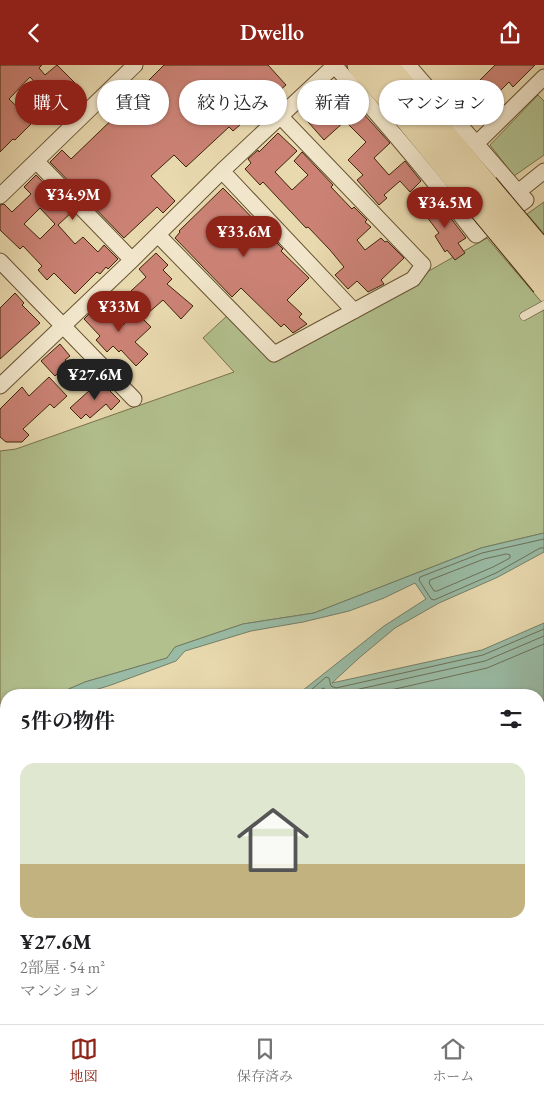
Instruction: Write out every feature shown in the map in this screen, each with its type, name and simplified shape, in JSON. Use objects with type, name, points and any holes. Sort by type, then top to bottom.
[{"type":"main road","points":[[360,65],[479,192],[544,255]]},
{"type":"main road","points":[[385,65],[544,284]]},
{"type":"street","points":[[0,196],[135,65]]},
{"type":"street","points":[[287,111],[334,65],[411,152],[476,235],[526,200],[408,65]]},
{"type":"street","points":[[477,143],[544,77]]},
{"type":"street","points":[[158,235],[274,354],[413,279],[423,265],[287,123]]},
{"type":"street","points":[[0,386],[222,171],[272,125]]},
{"type":"street","points":[[36,161],[132,260]]},
{"type":"street","points":[[222,171],[354,311]]},
{"type":"street","points":[[518,192],[544,171]]},
{"type":"street","points":[[0,261],[134,399]]},
{"type":"lane","points":[[524,316],[544,305]]},
{"type":"shaded area","points":[[538,95],[544,101],[544,155],[514,176],[490,145]]},
{"type":"shaded area","points":[[544,202],[544,234],[527,214]]},
{"type":"shaded area","points":[[487,238],[544,305],[544,533],[481,548],[314,613],[243,624],[175,647],[167,658],[85,682],[69,689],[0,689],[0,451],[16,449],[234,372],[203,338],[229,314],[275,358]]},
{"type":"water","points":[[544,533],[544,552],[498,577],[439,603],[395,628],[332,683],[482,650],[544,623],[544,689],[305,689],[384,626],[426,599],[415,583],[384,598],[349,611],[303,622],[251,631],[185,651],[176,661],[98,689],[69,689],[85,682],[167,658],[175,647],[243,624],[314,613],[481,548]]},
{"type":"building","points":[[0,65],[42,65],[39,68],[45,75],[57,65],[72,80],[33,80],[30,77],[27,80],[15,80],[15,93],[9,99],[15,105],[15,125],[30,125],[0,152]]},
{"type":"building","points":[[164,65],[268,65],[282,80],[179,80],[179,125],[240,125],[233,131],[229,127],[186,167],[174,155],[151,176],[175,201],[163,213],[157,207],[124,238],[50,162],[62,150],[71,159],[106,125],[169,125],[169,80],[149,80]]},
{"type":"building","points":[[495,65],[535,65],[513,87],[509,82],[504,87],[504,80],[480,80]]},
{"type":"building","points":[[369,120],[390,143],[374,158],[389,175],[405,161],[421,181],[410,192],[400,181],[384,195],[387,198],[379,205],[357,180],[363,175],[348,160],[366,142],[349,125],[369,125]]},
{"type":"building","points":[[311,125],[341,125],[324,140]]},
{"type":"building","points":[[278,133],[297,151],[275,172],[292,190],[308,175],[294,161],[302,152],[333,185],[331,187],[352,209],[354,207],[367,220],[365,222],[371,227],[357,240],[365,250],[381,238],[385,242],[387,241],[404,258],[381,280],[384,284],[368,292],[357,281],[348,289],[335,275],[344,267],[330,250],[308,227],[306,228],[263,182],[260,185],[245,169],[251,163],[248,159],[258,150],[259,152]]},
{"type":"building","points":[[36,175],[72,212],[58,225],[75,244],[83,237],[98,252],[104,245],[118,259],[108,269],[106,267],[100,274],[97,272],[75,294],[54,273],[47,280],[38,270],[42,266],[23,246],[20,249],[0,230],[0,205],[4,204],[12,212],[31,194],[24,187]],"holes":[[[40,208],[55,224],[40,239],[24,224]]]},
{"type":"building","points":[[223,188],[283,249],[281,251],[309,278],[287,300],[302,314],[299,317],[307,324],[293,333],[284,324],[281,327],[241,288],[232,297],[175,238],[179,231]]},
{"type":"building","points":[[436,199],[466,238],[458,243],[465,253],[455,260],[447,250],[445,252],[435,236],[439,233],[421,209]]},
{"type":"building","points":[[156,253],[168,265],[163,270],[172,279],[167,284],[193,306],[181,319],[163,300],[147,314],[131,297],[134,294],[131,291],[146,277],[139,269]]},
{"type":"building","points":[[15,293],[24,303],[22,305],[40,323],[0,359],[0,308]]},
{"type":"building","points":[[101,302],[123,325],[136,312],[151,327],[135,342],[148,354],[136,366],[121,350],[119,352],[113,346],[107,352],[96,340],[100,336],[84,319]]},
{"type":"building","points":[[60,344],[70,356],[65,360],[68,364],[55,376],[41,361]]},
{"type":"building","points":[[49,377],[67,396],[54,408],[50,404],[23,429],[29,435],[22,442],[6,442],[0,437],[0,409],[22,387],[29,396]]},
{"type":"building","points":[[100,381],[120,401],[111,410],[106,404],[90,418],[86,414],[81,419],[70,408]]}]
